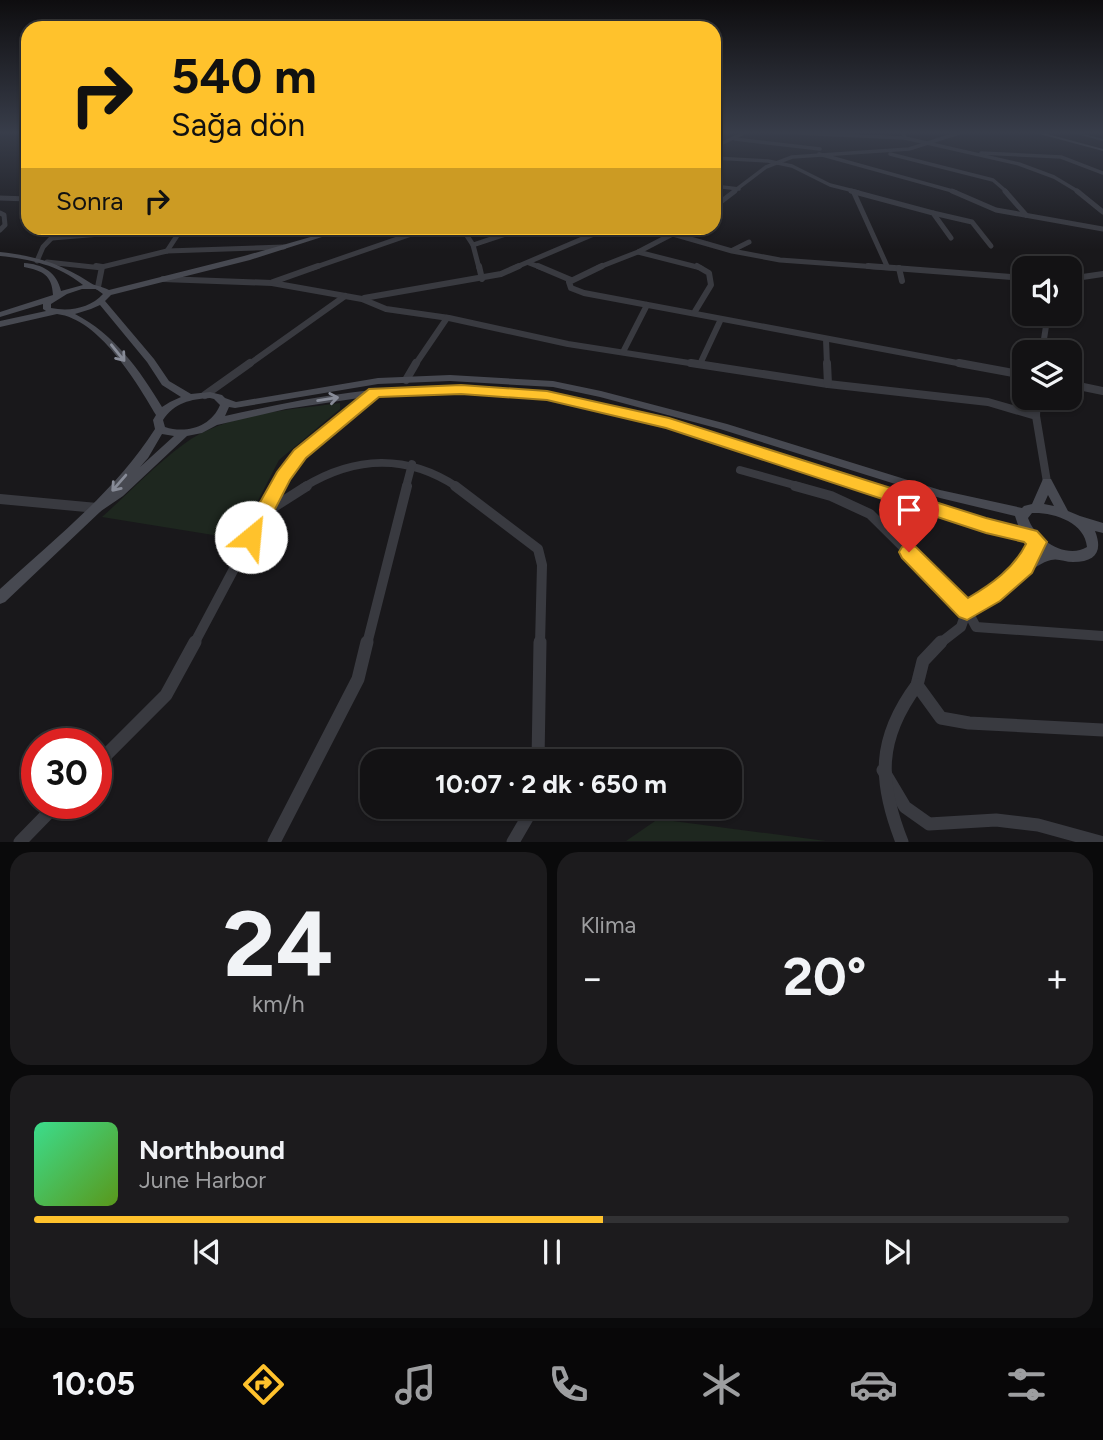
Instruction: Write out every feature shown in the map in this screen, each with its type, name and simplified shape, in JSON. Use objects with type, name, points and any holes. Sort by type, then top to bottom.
[{"type":"main road","points":[[0,315],[54,297],[163,279],[323,235]]},
{"type":"main road","points":[[0,254],[47,262],[80,276],[100,289],[274,250]]},
{"type":"main road","points":[[0,260],[47,272],[57,284],[54,297],[46,306],[87,321],[100,331],[136,375],[161,414]]},
{"type":"main road","points":[[100,289],[101,301],[151,361],[165,383],[188,397]]},
{"type":"main road","points":[[0,324],[85,309],[101,301]]},
{"type":"main road","points":[[0,598],[97,509],[144,455],[160,429],[158,420],[161,414],[172,404],[188,397],[205,395],[235,405],[330,387],[406,380],[450,378],[518,381],[601,394],[723,426],[940,494],[1023,513],[1036,508],[1103,528]]},
{"type":"main road","points":[[160,429],[174,434],[184,433],[214,422],[264,410],[375,392],[450,389],[506,391],[589,404],[669,423],[1034,539],[1063,554]]},
{"type":"main road","points":[[214,422],[224,411],[223,401]]},
{"type":"main road","points":[[97,509],[119,493],[184,433]]},
{"type":"main road","points":[[1036,508],[1047,482]]},
{"type":"main road","points":[[1025,567],[1046,555],[1081,556],[1099,550],[1091,535],[1069,517],[1047,482]]},
{"type":"main road","points":[[1023,513],[1021,523],[1034,539]]},
{"type":"main road","points":[[1025,567],[1034,539]]},
{"type":"street","points":[[721,202],[760,171]]},
{"type":"street","points":[[801,171],[854,193],[971,222],[991,246]]},
{"type":"street","points":[[890,171],[948,188],[988,208],[1103,229]]},
{"type":"street","points":[[958,171],[993,180],[1026,215]]},
{"type":"street","points":[[1035,171],[1068,185],[1103,212]]},
{"type":"street","points":[[721,187],[739,189]]},
{"type":"street","points":[[854,193],[887,266]]},
{"type":"street","points":[[0,198],[21,199]]},
{"type":"street","points":[[0,213],[5,215],[5,225],[0,230]]},
{"type":"street","points":[[933,213],[951,238]]},
{"type":"street","points":[[37,261],[43,247],[55,235]]},
{"type":"street","points":[[52,238],[75,235]]},
{"type":"street","points":[[167,251],[178,235]]},
{"type":"street","points":[[272,283],[409,235]]},
{"type":"street","points":[[466,235],[473,246],[482,279]]},
{"type":"street","points":[[473,246],[504,235]]},
{"type":"street","points":[[362,299],[482,279],[529,263],[592,235]]},
{"type":"street","points":[[529,263],[571,281],[671,235]]},
{"type":"street","points":[[676,235],[732,251],[780,260],[1012,277]]},
{"type":"street","points":[[732,251],[749,242]]},
{"type":"street","points":[[47,262],[102,267],[167,251],[284,247]]},
{"type":"street","points":[[638,251],[699,267],[709,273],[711,285],[694,313]]},
{"type":"street","points":[[100,289],[102,267]]},
{"type":"street","points":[[900,268],[902,281]]},
{"type":"street","points":[[1082,277],[1103,274]]},
{"type":"street","points":[[163,279],[272,283],[362,299],[386,309],[447,317],[568,344],[828,384],[988,402],[1036,416]]},
{"type":"street","points":[[571,281],[571,288],[584,293],[1012,373]]},
{"type":"street","points":[[205,395],[345,296]]},
{"type":"street","points":[[624,352],[647,305]]},
{"type":"street","points":[[406,380],[447,317]]},
{"type":"street","points":[[700,364],[721,319]]},
{"type":"street","points":[[826,339],[828,384]]},
{"type":"street","points":[[1082,387],[1103,391]]},
{"type":"street","points":[[112,749],[166,695],[283,477],[300,454],[375,392]]},
{"type":"street","points":[[1036,410],[1047,482]]},
{"type":"street","points":[[263,514],[312,482],[337,470],[360,463],[397,461],[426,468],[452,481],[538,549],[542,565],[538,749]]},
{"type":"street","points":[[274,842],[358,678],[412,464]]},
{"type":"street","points":[[740,470],[831,496],[870,514],[967,610],[976,627],[1103,636]]},
{"type":"street","points":[[0,499],[97,509]]},
{"type":"street","points":[[902,842],[888,810],[883,770],[889,729],[904,700],[918,685],[923,661],[944,638],[961,627],[967,610],[993,594],[1025,567]]},
{"type":"street","points":[[918,685],[942,718],[969,723],[1103,730]]},
{"type":"street","points":[[883,770],[905,807],[929,824],[996,820],[1038,825],[1100,842]]},
{"type":"street","points":[[20,842],[42,819]]},
{"type":"street","points":[[513,842],[526,819]]},
{"type":"shaded area","points":[[340,403],[340,409],[279,460],[238,539],[102,517],[184,444],[219,425],[259,414]]},
{"type":"shaded area","points":[[658,819],[826,841],[626,841]]},
{"type":"route","points":[[251,537],[283,477],[300,454],[375,392],[461,389],[547,396],[669,423],[801,463],[986,525],[1030,536],[1037,542],[1025,567],[993,594],[967,610],[909,552]]}]
